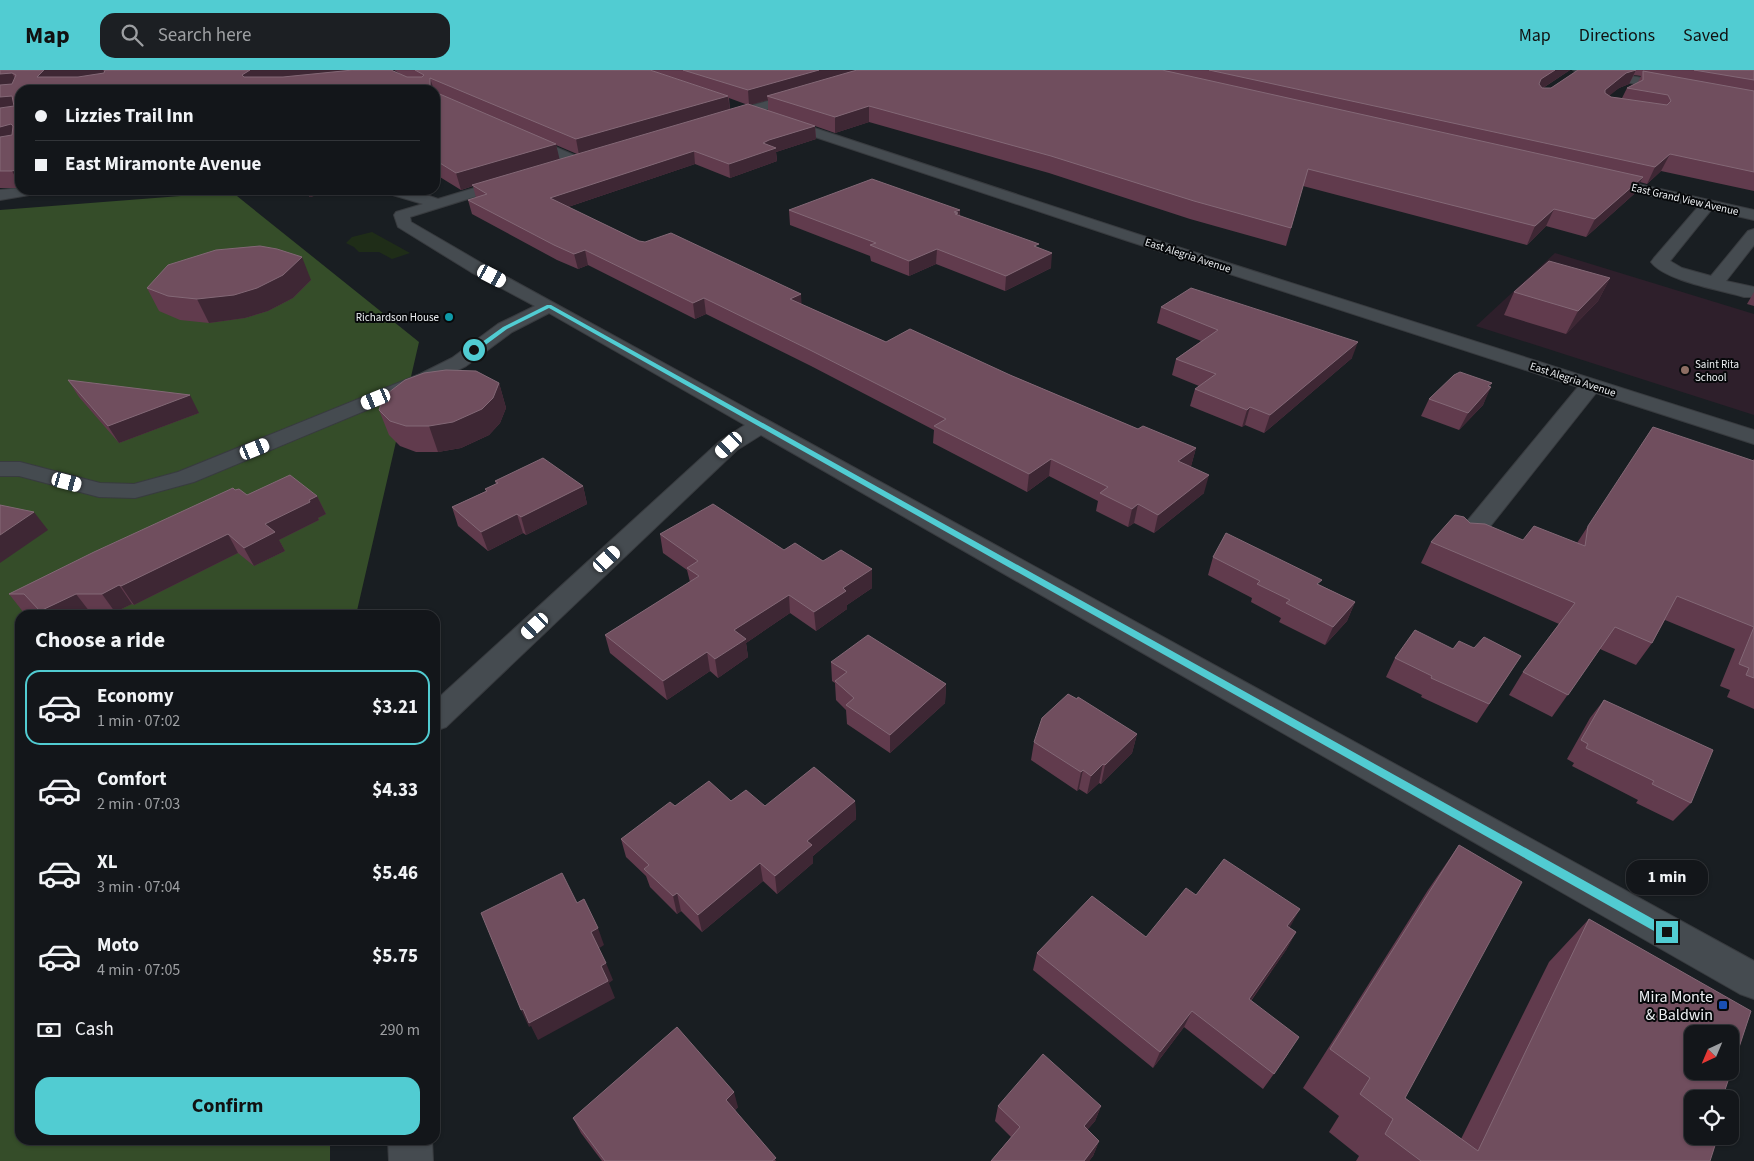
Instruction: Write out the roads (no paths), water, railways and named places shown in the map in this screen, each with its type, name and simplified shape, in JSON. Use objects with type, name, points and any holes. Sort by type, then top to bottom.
[{"type":"street","points":[[1566,79],[1580,70],[1690,90],[1670,100],[1627,91],[1644,82]]},
{"type":"street","points":[[712,121],[814,92]]},
{"type":"street","name":"East Alegria Avenue","points":[[723,102],[1754,437]]},
{"type":"street","points":[[515,134],[581,160],[558,167]]},
{"type":"street","points":[[520,178],[402,215],[404,224],[477,268],[549,306],[1754,981]]},
{"type":"street","name":"East Grand View Avenue","points":[[1592,178],[1754,215]]},
{"type":"street","points":[[0,195],[15,193]]},
{"type":"street","points":[[414,195],[436,204]]},
{"type":"street","points":[[1707,205],[1660,262],[1676,272],[1750,293],[1754,292]]},
{"type":"street","points":[[1715,283],[1754,234]]},
{"type":"street","points":[[0,469],[20,470],[99,490],[135,491],[186,477],[427,378],[459,362],[505,328],[549,306]]},
{"type":"street","points":[[1468,537],[1591,385]]},
{"type":"street","points":[[440,714],[729,445],[761,425]]},
{"type":"street","points":[[410,1145],[411,1161]]},
{"type":"place","name":"Richardson House","points":[[449,317]]},
{"type":"place","name":"Saint Rita School","points":[[1685,370]]},
{"type":"place","name":"Mira Monte & Baldwin","points":[[1723,1005]]}]
